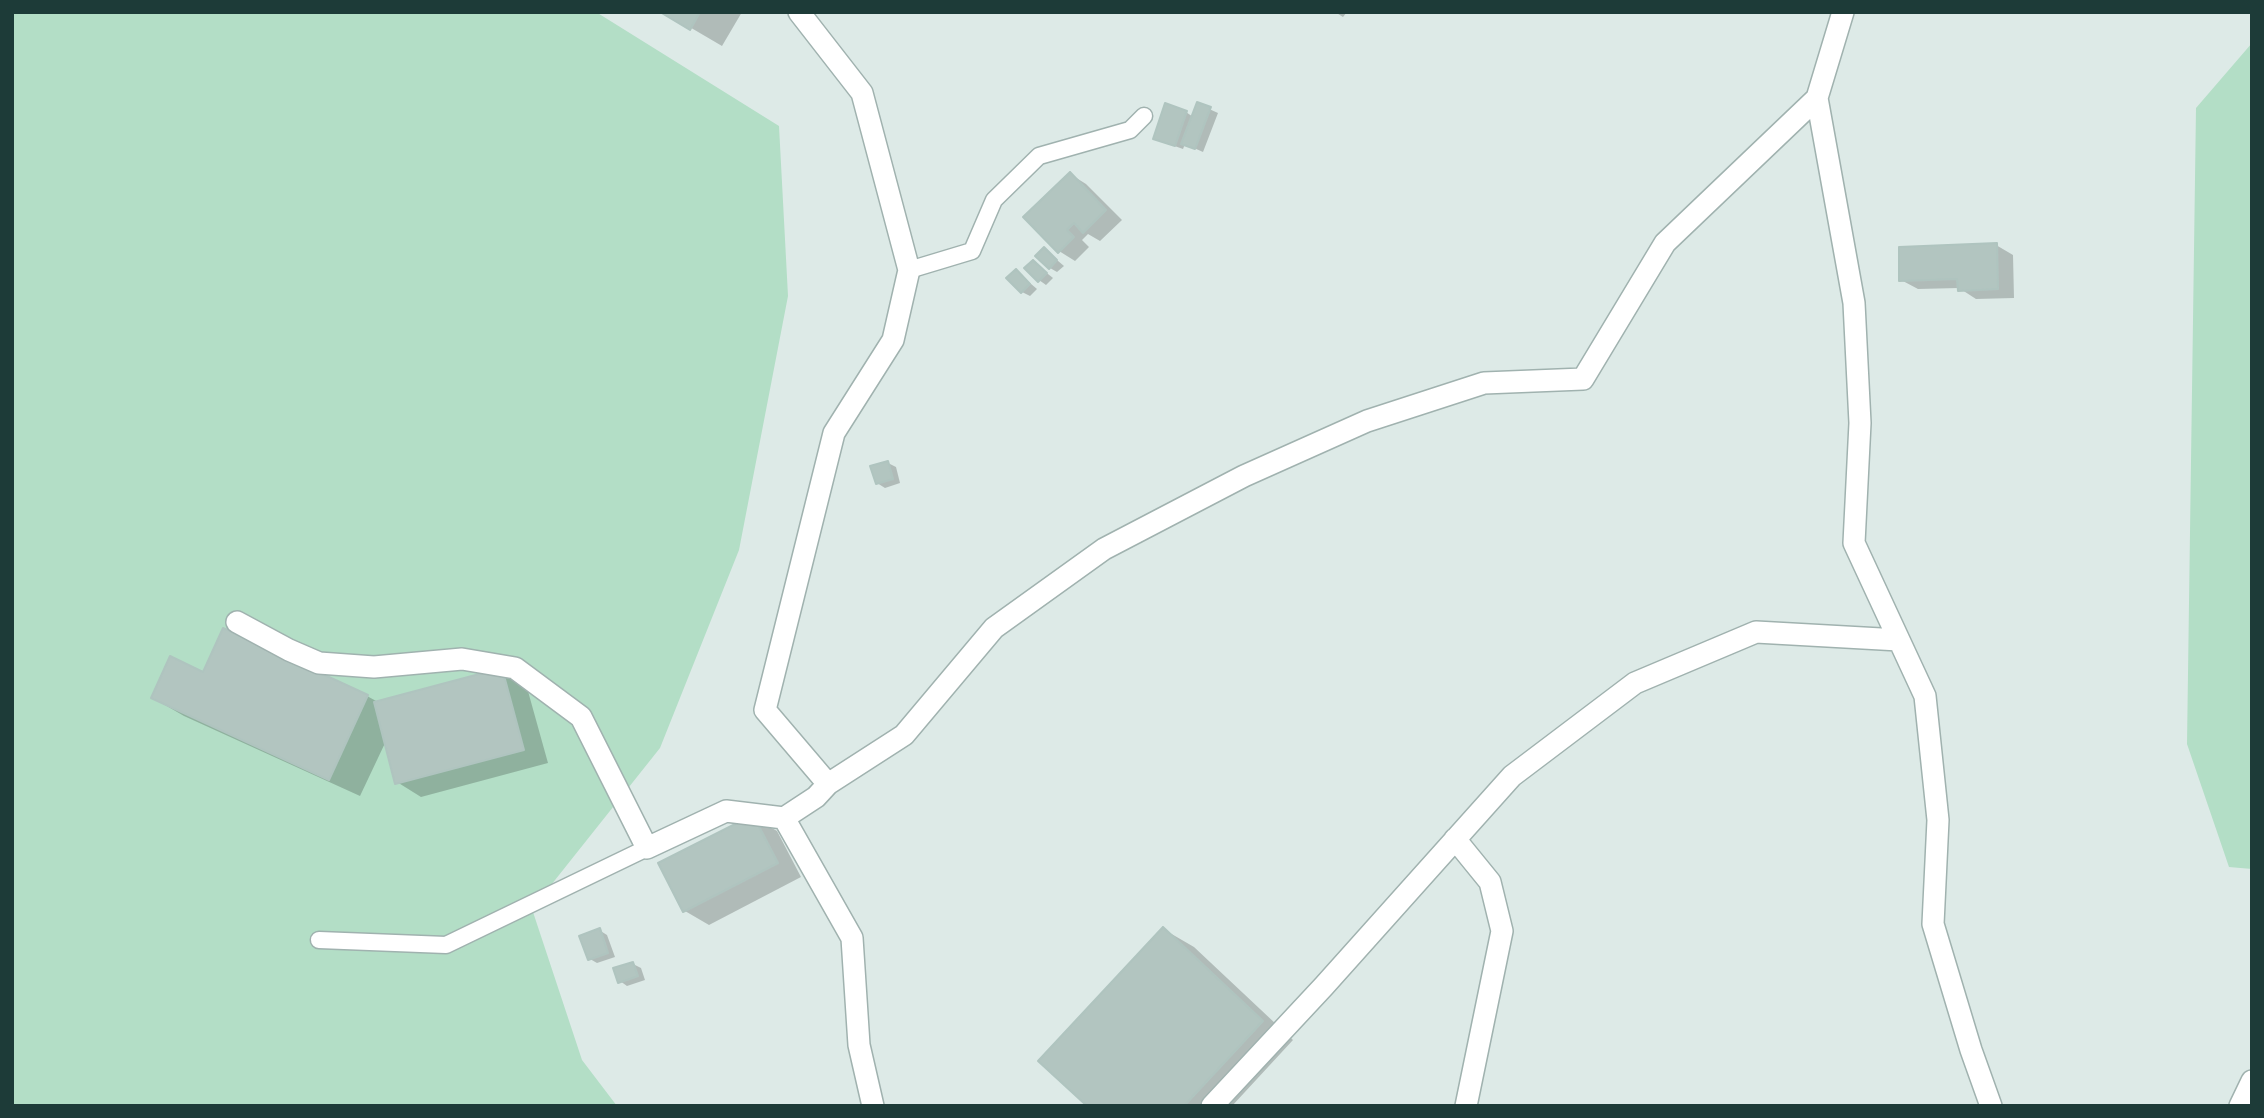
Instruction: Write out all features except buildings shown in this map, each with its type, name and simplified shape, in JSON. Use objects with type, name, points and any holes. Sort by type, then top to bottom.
[{"type":"street","points":[[799,12],[862,93],[909,270],[893,340],[834,433],[765,710],[828,784]]},
{"type":"street","points":[[1843,12],[1817,98],[1854,303],[1860,423],[1854,543],[1925,696],[1938,820],[1933,924],[1991,1106]]},
{"type":"street","points":[[237,622],[319,663],[374,667],[463,659],[515,668],[581,717],[648,848],[726,811],[785,818],[816,797],[828,784],[904,735],[994,628],[1104,549],[1244,476],[1367,421],[1484,383],[1583,379],[1665,243],[1817,98]]},
{"type":"street","points":[[1212,1106],[1324,986],[1512,776],[1635,682],[1756,632],[1899,640]]},
{"type":"street","points":[[785,818],[852,938],[859,1045],[873,1106]]},
{"type":"street","points":[[1455,839],[1490,882],[1502,930],[1466,1106]]},
{"type":"street","points":[[2240,1106],[2252,1081]]},
{"type":"lane","points":[[909,270],[972,251],[994,200],[1039,156],[1130,130],[1144,116]]},
{"type":"lane","points":[[319,940],[446,945],[648,848]]},
{"type":"green space","points":[[12,12],[596,12],[779,126],[788,296],[739,550],[660,748],[532,909],[582,1060],[617,1106],[12,1106]]},
{"type":"green space","points":[[2252,43],[2252,869],[2229,867],[2187,744],[2196,108]]}]
